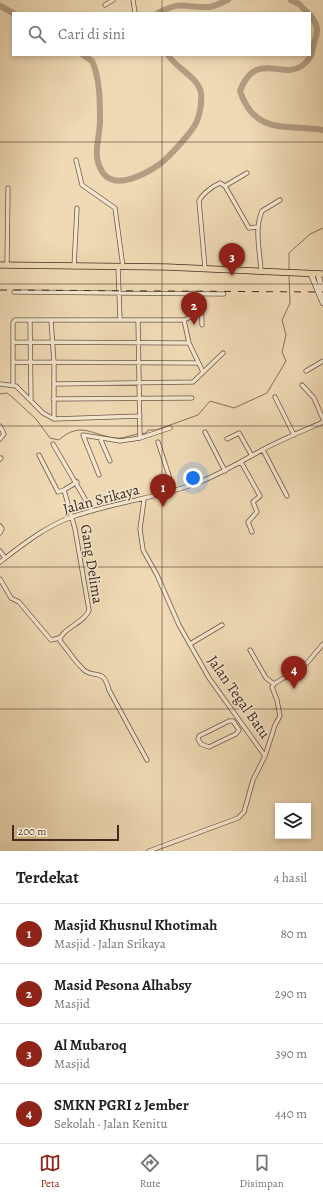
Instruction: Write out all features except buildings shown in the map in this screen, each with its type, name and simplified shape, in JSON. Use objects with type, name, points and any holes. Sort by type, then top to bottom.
[{"type":"main road","points":[[0,265],[205,268],[316,274]]},
{"type":"main road","points":[[316,274],[323,293]]},
{"type":"main road","points":[[316,274],[323,303]]},
{"type":"street","points":[[105,5],[113,0]]},
{"type":"street","points":[[132,0],[136,12]]},
{"type":"street","points":[[76,160],[82,185],[115,208],[121,267],[119,294],[120,319]]},
{"type":"street","points":[[225,186],[247,173]]},
{"type":"street","points":[[205,268],[200,199],[219,183],[225,186],[249,228],[257,228]]},
{"type":"street","points":[[7,265],[8,188]]},
{"type":"street","points":[[261,271],[257,228],[262,211],[280,200]]},
{"type":"street","points":[[74,267],[77,208]]},
{"type":"street","points":[[14,292],[224,294]]},
{"type":"street","points":[[201,293],[202,325]]},
{"type":"street","points":[[13,384],[14,321],[120,319],[184,320],[198,314]]},
{"type":"street","points":[[30,320],[30,401]]},
{"type":"street","points":[[51,320],[54,363],[54,419]]},
{"type":"street","points":[[138,320],[140,435]]},
{"type":"street","points":[[184,320],[189,343],[203,372]]},
{"type":"street","points":[[13,342],[189,343]]},
{"type":"street","points":[[54,384],[140,384],[193,382],[223,353]]},
{"type":"street","points":[[306,371],[323,361]]},
{"type":"street","points":[[13,362],[198,363]]},
{"type":"street","points":[[0,384],[13,384],[20,389],[43,413],[54,419],[140,416]]},
{"type":"street","points":[[302,385],[314,398],[323,421]]},
{"type":"street","points":[[275,397],[294,435]]},
{"type":"street","points":[[53,399],[192,398]]},
{"type":"street","name":"Jalan Srikaya","points":[[0,562],[53,525],[72,517],[144,500],[174,491],[225,472],[263,450],[323,421]]},
{"type":"street","points":[[0,426],[4,434],[0,438]]},
{"type":"street","points":[[99,475],[82,436],[85,434],[118,441],[170,428]]},
{"type":"street","points":[[206,432],[225,472]]},
{"type":"street","points":[[227,439],[239,433],[252,456]]},
{"type":"street","points":[[100,438],[110,461]]},
{"type":"street","points":[[158,442],[174,491]]},
{"type":"street","points":[[53,444],[92,512]]},
{"type":"street","points":[[263,450],[287,496]]},
{"type":"street","points":[[39,455],[58,492],[76,482]]},
{"type":"street","points":[[241,462],[260,496],[253,502],[257,512],[248,522],[252,532]]},
{"type":"street","points":[[64,490],[72,517]]},
{"type":"street","name":"Jalan Tegal Batu","points":[[144,500],[140,529],[142,545],[190,644],[209,678],[265,756],[253,780],[242,815],[149,851]]},
{"type":"street","name":"Gang Delima","points":[[59,638],[88,611],[72,517]]},
{"type":"street","points":[[0,526],[2,529],[0,533]]},
{"type":"street","points":[[0,551],[5,558]]},
{"type":"street","points":[[0,579],[11,598],[14,601],[19,602],[51,640],[59,638],[84,669],[98,673],[106,682],[147,760]]},
{"type":"street","points":[[190,644],[222,625]]},
{"type":"street","points":[[265,756],[275,724],[280,716],[277,700],[273,690],[274,684],[307,663],[323,644]]},
{"type":"street","points":[[250,650],[266,678],[274,684]]},
{"type":"street","points":[[229,721],[233,721],[236,726],[239,730],[236,734],[209,747],[203,746],[199,741],[199,736],[229,721]]},
{"type":"street","points":[[236,726],[242,723]]},
{"type":"waterway","points":[[160,12],[178,6],[210,7],[228,0]]},
{"type":"waterway","points":[[291,0],[299,4],[307,12]]},
{"type":"waterway","points":[[0,6],[12,12]]},
{"type":"waterway","points":[[311,16],[316,24],[317,30],[311,54]]},
{"type":"waterway","points":[[84,56],[92,61],[95,68],[100,98],[100,128],[97,147],[97,160],[103,173],[109,178],[116,180],[132,179],[160,164],[185,138],[194,127],[197,120],[200,112],[201,100],[199,87],[196,82],[169,56]]},
{"type":"waterway","points":[[310,56],[306,63],[295,69],[287,70],[270,68],[254,71],[246,78],[240,91],[246,105],[254,115],[263,122],[285,127],[323,130]]},
{"type":"waterway","points":[[289,270],[289,253],[310,234],[323,228]]},
{"type":"waterway","points":[[141,434],[146,433],[148,430],[156,430],[198,415],[210,401],[234,408],[267,393],[286,361],[282,352],[286,335],[282,320],[290,303],[289,275]]},
{"type":"waterway","points":[[0,394],[7,393],[11,396],[36,419],[50,438],[59,440],[67,434],[81,430],[116,438],[138,434]]},
{"type":"railway","points":[[0,290],[323,292]]},
{"type":"place","name":"Al Mubaroq","points":[[232,276]]},
{"type":"place","name":"Masid Pesona Alhabsy","points":[[194,325]]},
{"type":"place","name":"Masjid Khusnul Khotimah","points":[[163,507]]},
{"type":"place","name":"SMKN PGRI 2 Jember","points":[[294,689]]}]
